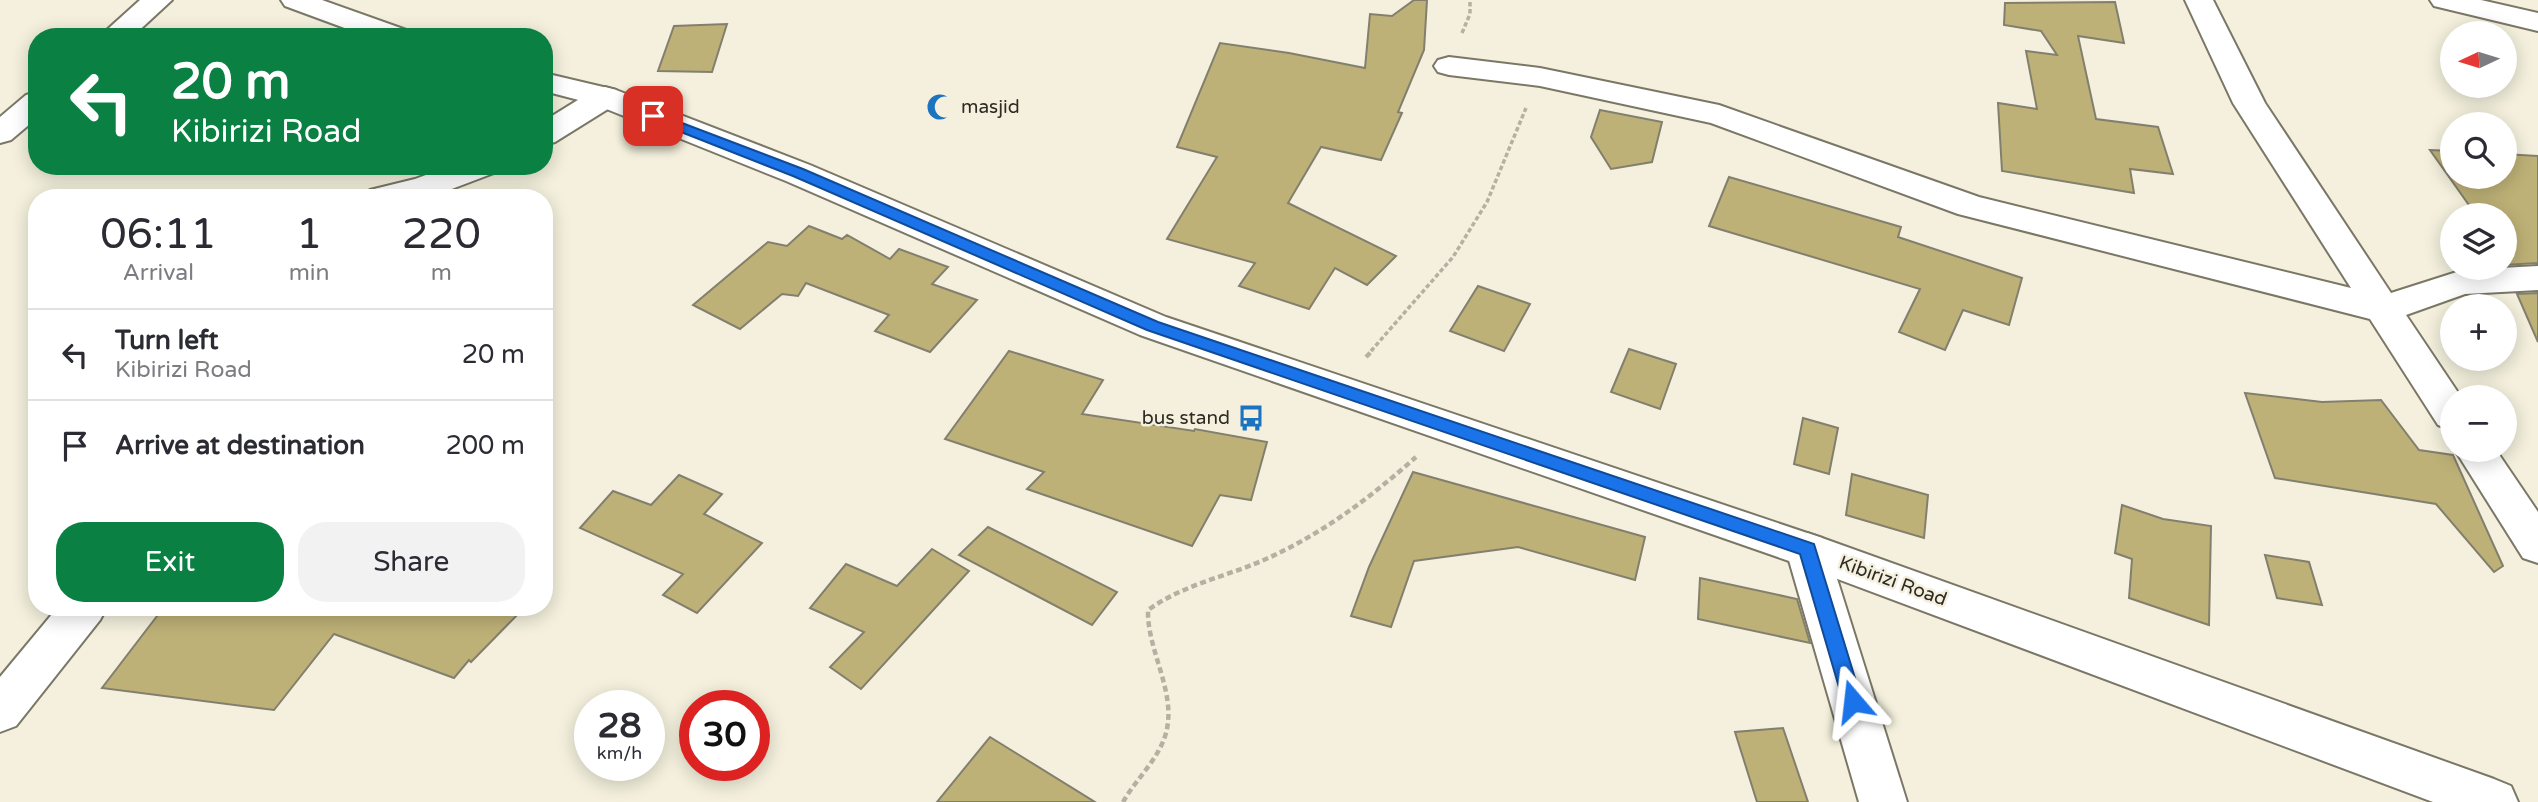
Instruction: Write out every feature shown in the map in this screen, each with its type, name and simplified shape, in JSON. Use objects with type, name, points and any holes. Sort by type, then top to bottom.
[{"type":"street","points":[[125,28],[158,0]]},
{"type":"street","points":[[295,0],[373,28]]},
{"type":"street","points":[[2199,0],[2249,103],[2440,397]]},
{"type":"street","points":[[2444,0],[2538,22]]},
{"type":"street","points":[[1449,66],[1540,77],[1719,115],[1970,206],[2383,309],[2463,282],[2538,278]]},
{"type":"street","name":"Kibirizi Road","points":[[553,84],[605,97],[798,173],[1153,326],[1807,550],[2494,802]]},
{"type":"street","points":[[0,99],[28,91]]},
{"type":"street","points":[[553,129],[605,97]]},
{"type":"street","points":[[0,133],[28,110]]},
{"type":"street","points":[[420,189],[458,175]]},
{"type":"street","points":[[2482,462],[2538,546]]},
{"type":"street","points":[[1807,550],[1883,802]]},
{"type":"street","points":[[0,711],[78,616]]},
{"type":"path","points":[[1338,389],[1452,257],[1487,202],[1540,77]]},
{"type":"path","points":[[1123,802],[1157,752],[1166,731],[1168,704],[1146,627],[1148,610],[1165,596],[1262,560],[1350,515],[1449,427]]},
{"type":"building","points":[[1414,0],[1427,0],[1424,50],[1398,112],[1402,113],[1381,160],[1321,147],[1288,203],[1396,256],[1367,285],[1335,268],[1309,309],[1239,286],[1255,263],[1167,239],[1217,157],[1177,147],[1220,43],[1365,68],[1370,14],[1392,16]]},
{"type":"building","points":[[2115,2],[2124,43],[2078,36],[2096,119],[2158,127],[2173,174],[2130,169],[2134,193],[2002,171],[1998,103],[2037,109],[2026,51],[2057,55],[2041,31],[2004,25],[2005,3]]},
{"type":"building","points":[[727,24],[712,72],[658,71],[674,26]]},
{"type":"building","points":[[1600,110],[1662,122],[1652,162],[1611,169],[1591,137]]},
{"type":"building","points":[[2430,150],[2440,150],[2440,164]]},
{"type":"building","points":[[2517,155],[2538,156],[2538,263],[2517,264],[2517,203],[2468,203],[2458,189],[2517,189]]},
{"type":"building","points":[[1729,177],[1901,227],[1898,237],[2022,278],[2009,325],[1963,310],[1945,350],[1899,332],[1920,289],[1709,226]]},
{"type":"building","points":[[809,226],[842,239],[847,235],[890,259],[899,249],[948,267],[932,284],[977,300],[930,352],[875,331],[889,315],[806,283],[798,296],[782,294],[740,329],[693,305],[768,242],[787,246]]},
{"type":"building","points":[[1478,286],[1530,304],[1504,351],[1450,331]]},
{"type":"building","points":[[2538,293],[2538,342],[2517,294]]},
{"type":"building","points":[[1629,349],[1676,364],[1660,409],[1611,392]]},
{"type":"building","points":[[1009,351],[1103,380],[1082,414],[1267,442],[1251,500],[1220,495],[1192,546],[1027,489],[1044,472],[945,439]]},
{"type":"building","points":[[2245,393],[2322,402],[2381,400],[2419,450],[2440,453],[2440,462],[2456,462],[2503,566],[2494,572],[2436,504],[2275,478]]},
{"type":"building","points":[[1803,418],[1838,428],[1829,474],[1794,464]]},
{"type":"building","points":[[1413,472],[1645,537],[1635,580],[1518,547],[1414,561],[1391,627],[1351,616],[1369,567]]},
{"type":"building","points":[[1852,474],[1928,495],[1924,538],[1846,515]]},
{"type":"building","points":[[679,475],[722,494],[704,514],[762,543],[697,613],[663,595],[683,574],[580,528],[613,491],[651,505]]},
{"type":"building","points":[[2122,505],[2163,519],[2211,526],[2209,625],[2129,598],[2132,559],[2115,553]]},
{"type":"building","points":[[988,527],[1117,592],[1092,625],[959,555]]},
{"type":"building","points":[[932,549],[969,571],[861,689],[830,667],[864,632],[810,608],[846,564],[897,586]]},
{"type":"building","points":[[2265,555],[2309,562],[2322,605],[2277,598]]},
{"type":"building","points":[[1700,578],[1797,599],[1810,643],[1698,619]]},
{"type":"building","points":[[157,616],[516,616],[471,662],[469,660],[454,678],[334,634],[274,710],[102,688]]},
{"type":"building","points":[[1783,728],[1808,802],[1757,802],[1735,732]]},
{"type":"building","points":[[990,737],[1095,802],[937,802]]},
{"type":"place","name":"masjid","points":[[940,107]]},
{"type":"place","name":"bus stand","points":[[1251,418]]},
{"type":"route","points":[[653,116],[798,173],[1153,326],[1807,550],[1853,701]]}]
